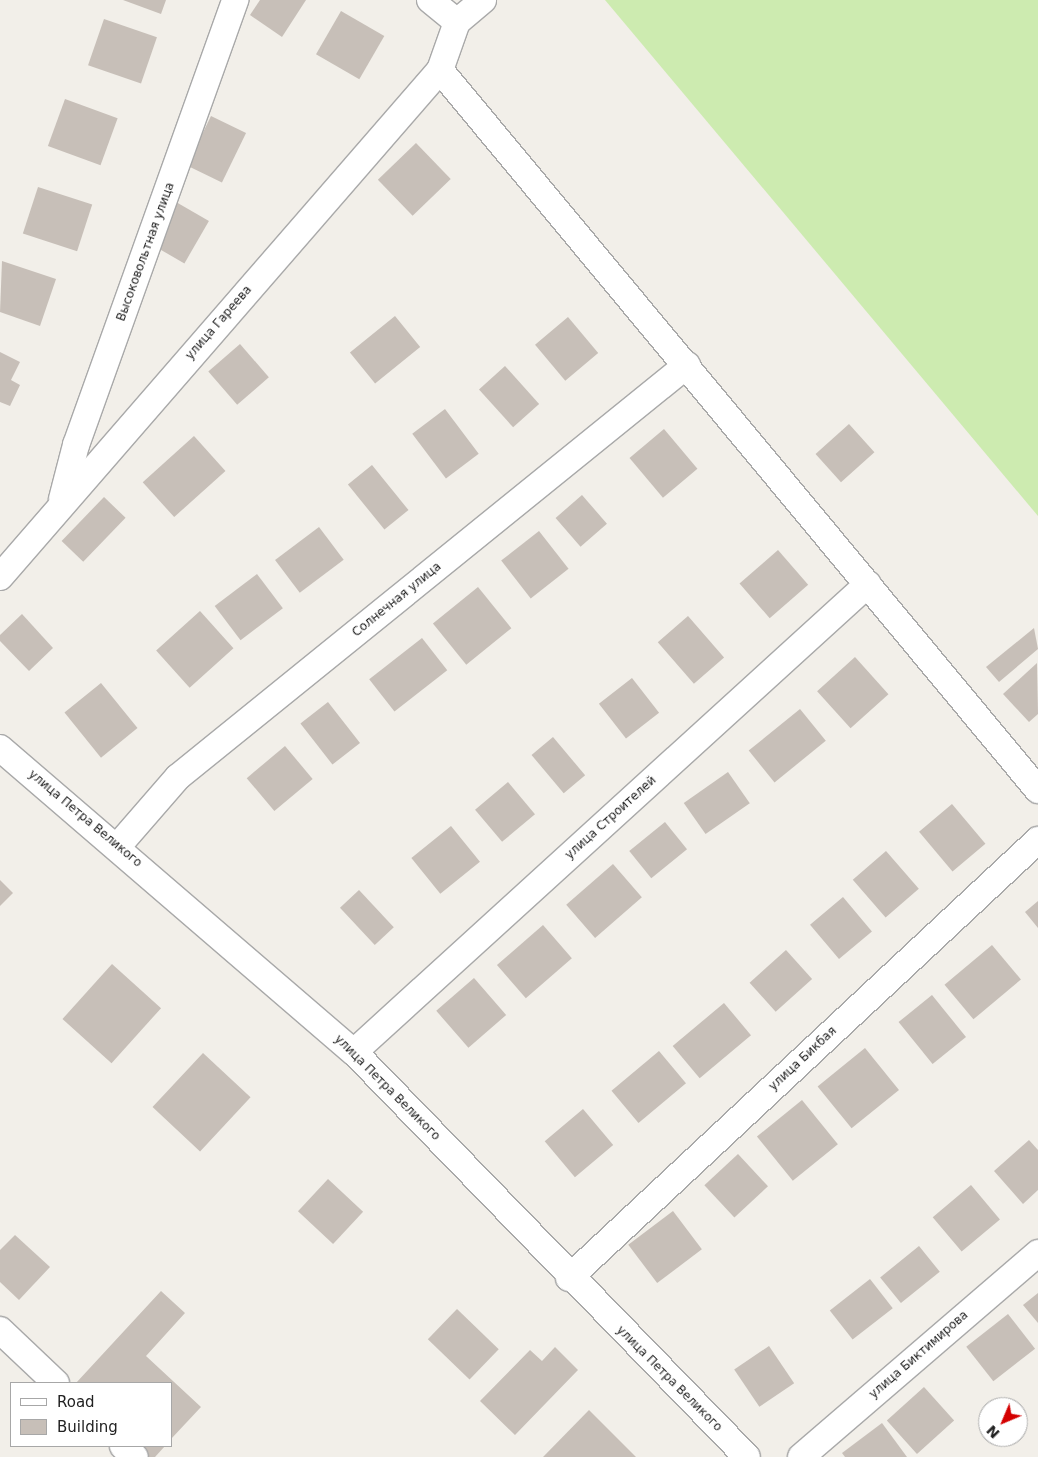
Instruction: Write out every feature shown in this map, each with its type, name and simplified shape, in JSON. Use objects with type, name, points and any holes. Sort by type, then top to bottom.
[{"type":"street","name":"Высоковольтная улица","points":[[60,504],[76,445],[234,0]]},
{"type":"street","points":[[430,0],[457,22]]},
{"type":"street","points":[[483,0],[457,22],[440,70],[1038,790]]},
{"type":"street","name":"улица Гареева","points":[[0,577],[60,504],[440,70]]},
{"type":"street","name":"Солнечная улица","points":[[118,846],[178,777],[687,366]]},
{"type":"street","name":"улица Строителей","points":[[354,1052],[868,584]]},
{"type":"street","name":"улица Петра Великого","points":[[0,748],[118,846],[354,1052],[569,1278],[747,1457]]},
{"type":"street","name":"улица Бикбая","points":[[569,1278],[1038,840]]},
{"type":"street","name":"улица Биктимирова","points":[[801,1457],[1038,1253]]},
{"type":"street","points":[[0,1330],[55,1382]]},
{"type":"street","points":[[124,1447],[134,1457]]},
{"type":"green space","points":[[605,0],[1038,0],[1038,516]]},
{"type":"building","points":[[123,0],[166,0],[161,14]]},
{"type":"building","points":[[260,0],[306,0],[282,37],[250,15]]},
{"type":"building","points":[[341,11],[384,36],[359,79],[316,54]]},
{"type":"building","points":[[104,19],[157,37],[141,84],[88,65]]},
{"type":"building","points":[[65,99],[118,118],[101,165],[48,146]]},
{"type":"building","points":[[211,116],[246,133],[222,183],[187,165]]},
{"type":"building","points":[[416,143],[451,179],[413,216],[378,180]]},
{"type":"building","points":[[38,187],[92,205],[77,251],[23,234]]},
{"type":"building","points":[[176,202],[209,221],[184,263],[152,244]]},
{"type":"building","points":[[2,261],[56,279],[40,326],[0,312]]},
{"type":"building","points":[[395,316],[420,347],[375,384],[350,353]]},
{"type":"building","points":[[568,317],[598,353],[565,381],[535,345]]},
{"type":"building","points":[[240,344],[269,377],[237,405],[208,372]]},
{"type":"building","points":[[0,352],[20,362],[11,380],[20,385],[10,406],[0,402]]},
{"type":"building","points":[[505,366],[539,404],[513,427],[479,389]]},
{"type":"building","points":[[445,409],[479,454],[446,478],[412,434]]},
{"type":"building","points":[[849,424],[874,452],[841,482],[816,454]]},
{"type":"building","points":[[664,429],[697,469],[663,498],[630,458]]},
{"type":"building","points":[[194,436],[225,471],[174,517],[143,482]]},
{"type":"building","points":[[372,465],[409,510],[384,530],[348,485]]},
{"type":"building","points":[[582,495],[607,524],[581,547],[556,518]]},
{"type":"building","points":[[104,497],[126,518],[83,562],[62,541]]},
{"type":"building","points":[[319,527],[344,560],[300,593],[275,560]]},
{"type":"building","points":[[539,531],[569,569],[531,598],[501,561]]},
{"type":"building","points":[[778,550],[808,585],[770,618],[740,583]]},
{"type":"building","points":[[257,574],[283,608],[241,640],[215,606]]},
{"type":"building","points":[[478,587],[511,628],[466,665],[433,624]]},
{"type":"building","points":[[200,611],[233,648],[190,688],[156,650]]},
{"type":"building","points":[[22,614],[53,648],[29,671],[0,641],[0,635]]},
{"type":"building","points":[[688,616],[724,658],[694,684],[658,642]]},
{"type":"building","points":[[1034,628],[1038,649],[999,682],[986,667]]},
{"type":"building","points":[[422,638],[447,670],[394,712],[369,679]]},
{"type":"building","points":[[855,657],[888,694],[851,728],[817,691]]},
{"type":"building","points":[[1037,663],[1038,714],[1029,722],[1003,694]]},
{"type":"building","points":[[632,678],[659,713],[626,739],[599,704]]},
{"type":"building","points":[[101,683],[138,728],[101,758],[64,713]]},
{"type":"building","points":[[328,702],[360,743],[332,765],[300,724]]},
{"type":"building","points":[[800,709],[826,741],[775,782],[749,751]]},
{"type":"building","points":[[553,737],[585,775],[564,793],[532,755]]},
{"type":"building","points":[[285,746],[313,779],[274,811],[247,778]]},
{"type":"building","points":[[728,772],[750,803],[706,834],[684,803]]},
{"type":"building","points":[[508,782],[535,814],[502,842],[475,810]]},
{"type":"building","points":[[952,804],[985,844],[952,871],[919,832]]},
{"type":"building","points":[[665,822],[687,849],[651,878],[629,851]]},
{"type":"building","points":[[451,826],[480,862],[440,894],[411,858]]},
{"type":"building","points":[[886,851],[919,889],[886,918],[853,880]]},
{"type":"building","points":[[613,864],[642,897],[595,938],[566,905]]},
{"type":"building","points":[[0,880],[13,893],[0,906]]},
{"type":"building","points":[[359,890],[394,927],[375,945],[340,908]]},
{"type":"building","points":[[843,897],[872,931],[839,959],[810,925]]},
{"type":"building","points":[[1038,901],[1038,928],[1025,912]]},
{"type":"building","points":[[543,925],[572,958],[526,998],[497,965]]},
{"type":"building","points":[[992,945],[1021,979],[973,1019],[945,985]]},
{"type":"building","points":[[786,950],[812,979],[776,1012],[750,983]]},
{"type":"building","points":[[112,964],[161,1008],[112,1063],[62,1019]]},
{"type":"building","points":[[474,978],[506,1015],[468,1048],[436,1011]]},
{"type":"building","points":[[932,995],[966,1037],[933,1064],[899,1022]]},
{"type":"building","points":[[724,1003],[751,1035],[700,1078],[673,1046]]},
{"type":"building","points":[[865,1048],[899,1090],[852,1128],[818,1086]]},
{"type":"building","points":[[659,1051],[686,1083],[639,1123],[612,1091]]},
{"type":"building","points":[[203,1053],[251,1097],[200,1151],[153,1107]]},
{"type":"building","points":[[802,1100],[838,1144],[793,1181],[757,1137]]},
{"type":"building","points":[[583,1109],[613,1145],[575,1177],[545,1141]]},
{"type":"building","points":[[1029,1140],[1038,1150],[1038,1190],[1023,1204],[994,1171]]},
{"type":"building","points":[[738,1154],[768,1186],[734,1218],[704,1185]]},
{"type":"building","points":[[328,1179],[363,1212],[333,1244],[298,1211]]},
{"type":"building","points":[[971,1185],[1000,1219],[962,1252],[933,1217]]},
{"type":"building","points":[[673,1211],[702,1249],[657,1283],[628,1245]]},
{"type":"building","points":[[15,1235],[50,1267],[19,1300],[0,1282],[0,1250]]},
{"type":"building","points":[[919,1246],[940,1272],[901,1303],[880,1277]]},
{"type":"building","points":[[870,1279],[893,1308],[853,1340],[830,1310]]},
{"type":"building","points":[[161,1291],[185,1313],[146,1356],[201,1407],[172,1438],[172,1382],[77,1382]]},
{"type":"building","points":[[1038,1293],[1038,1323],[1023,1305]]},
{"type":"building","points":[[457,1309],[499,1349],[470,1380],[428,1339]]},
{"type":"building","points":[[1008,1314],[1035,1349],[993,1381],[966,1347]]},
{"type":"building","points":[[769,1346],[794,1383],[759,1407],[734,1369]]},
{"type":"building","points":[[555,1347],[578,1370],[515,1435],[480,1401],[530,1350],[542,1361]]},
{"type":"building","points":[[924,1387],[954,1420],[917,1454],[887,1420]]},
{"type":"building","points":[[589,1410],[636,1457],[543,1457]]},
{"type":"building","points":[[882,1423],[907,1457],[845,1457],[842,1453]]},
{"type":"building","points":[[136,1447],[164,1447],[155,1457],[148,1457]]}]
